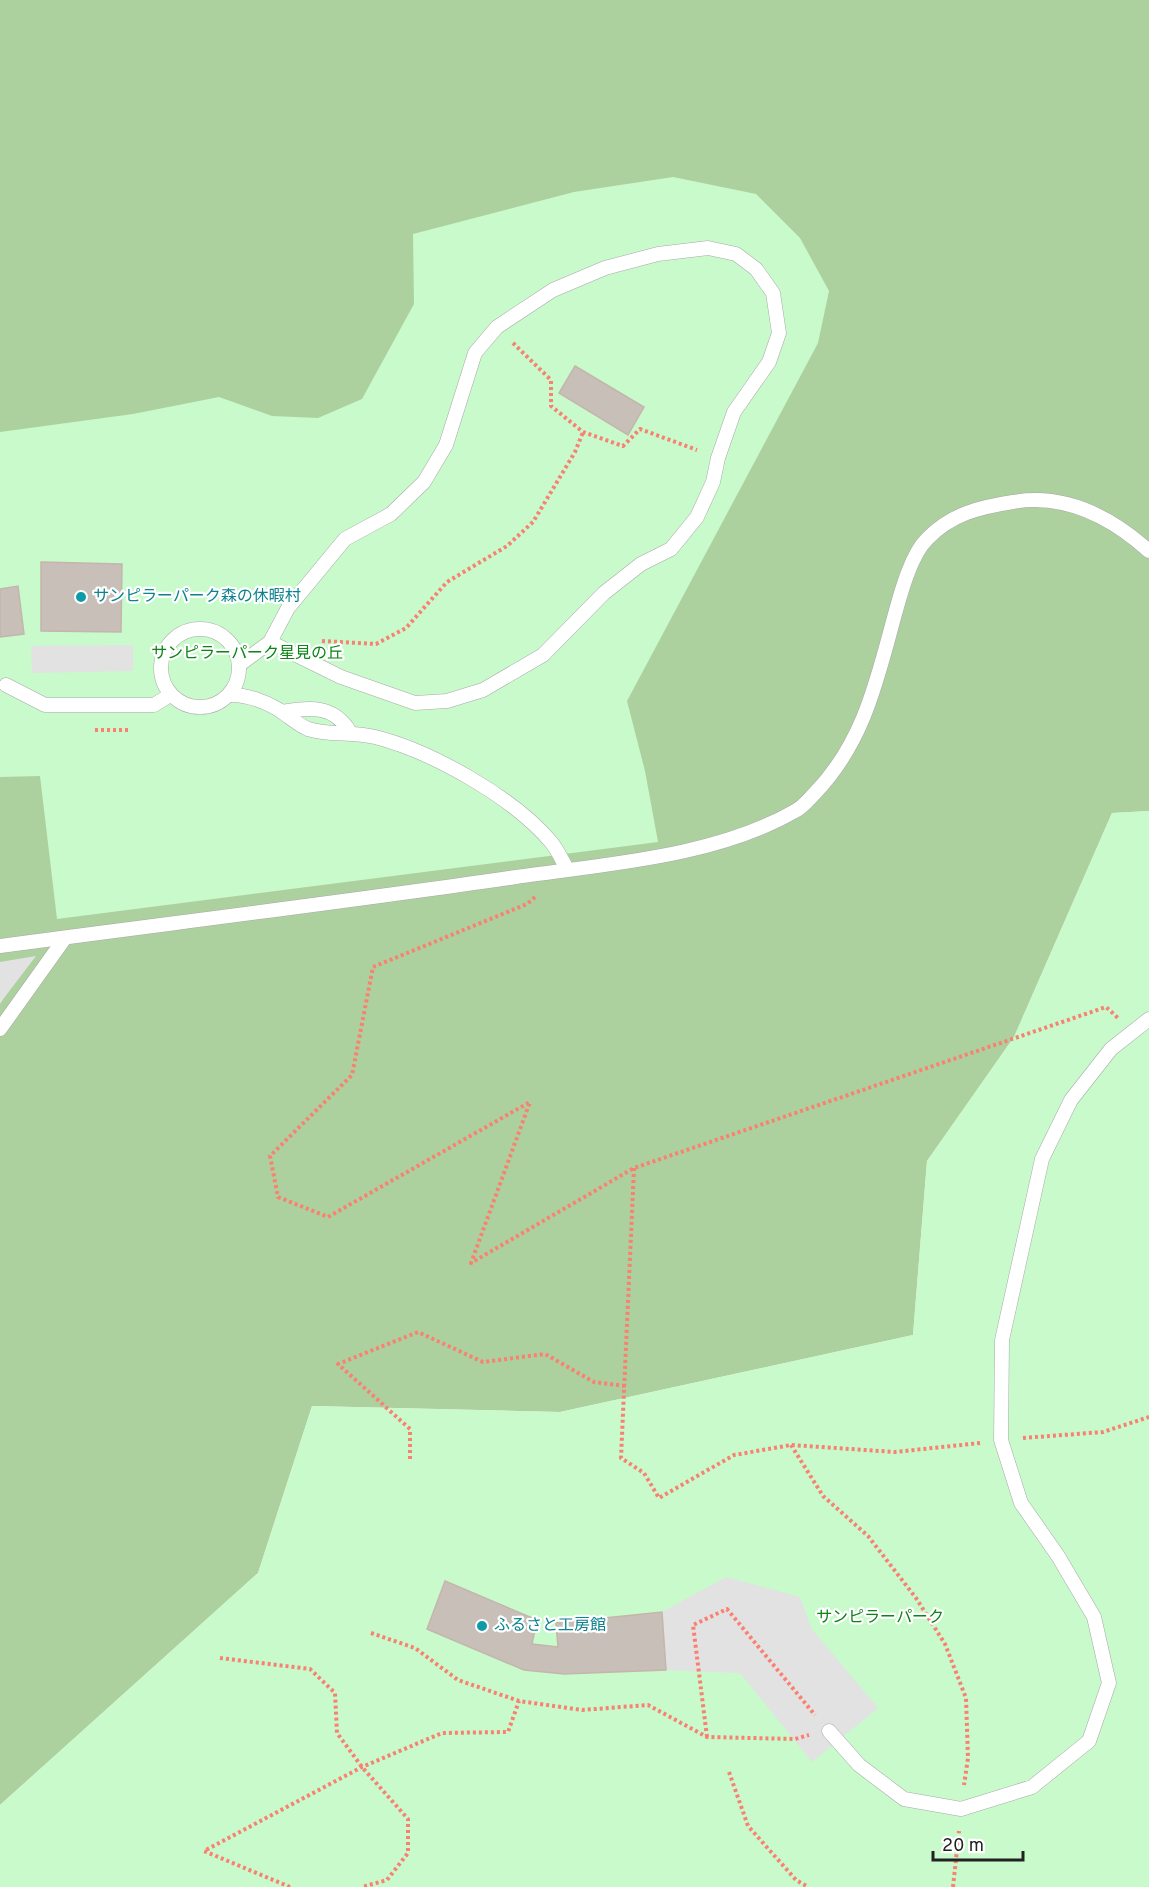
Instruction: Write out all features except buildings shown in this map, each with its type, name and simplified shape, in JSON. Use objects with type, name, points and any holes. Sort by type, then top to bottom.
[{"type":"lane","points":[[239,665],[270,642],[288,608],[345,539],[391,514],[424,482],[446,445],[475,353],[497,327],[553,290],[605,268],[658,254],[708,248],[736,254],[756,269],[773,293],[779,333],[769,362],[734,412],[718,458],[713,482],[697,517],[670,549],[641,564],[620,579],[569,626],[543,655],[483,690],[447,701],[415,703],[341,677],[270,642]]},
{"type":"lane","points":[[0,946],[567,869],[678,852],[751,832],[799,810],[837,770],[860,729],[903,586],[925,541],[957,515],[988,506],[1035,498],[1082,507],[1125,530],[1149,551]]},
{"type":"lane","points":[[229,695],[236,685],[239,665],[234,648],[225,638],[214,632],[189,631],[177,636],[168,646],[162,658],[162,677],[170,695],[193,707],[206,707],[229,695],[242,694],[282,712],[302,726],[325,734],[350,732],[377,738],[424,755],[472,779],[522,815],[552,842],[567,869]]},
{"type":"lane","points":[[6,685],[45,705],[154,705],[170,695]]},
{"type":"lane","points":[[282,712],[313,707],[343,720],[350,732]]},
{"type":"lane","points":[[0,1029],[65,938]]},
{"type":"lane","points":[[828,1731],[859,1765],[904,1799],[961,1809],[1032,1787],[1089,1741],[1109,1683],[1094,1617],[1058,1556],[1021,1503],[1001,1440],[1002,1340],[1042,1159],[1071,1100],[1111,1049],[1149,1019]]},
{"type":"path","points":[[497,327],[551,380],[551,406],[583,432],[623,446],[640,429],[718,458]]},
{"type":"path","points":[[317,641],[376,644],[406,628],[447,582],[507,546],[533,522],[575,452],[583,432]]},
{"type":"path","points":[[567,869],[527,904],[373,967],[352,1075],[270,1156],[278,1197],[328,1216],[530,1102],[471,1263],[634,1168],[1106,1007],[1133,1031]]},
{"type":"path","points":[[634,1168],[621,1458],[644,1473],[659,1498],[734,1455],[791,1445],[895,1452],[1103,1432],[1149,1417]]},
{"type":"path","points":[[410,1459],[410,1429],[338,1364],[418,1332],[483,1362],[545,1354],[594,1382],[625,1386]]},
{"type":"path","points":[[791,1445],[823,1496],[868,1536],[916,1598],[945,1644],[966,1698],[968,1758],[952,1887]]},
{"type":"path","points":[[371,1633],[416,1648],[458,1680],[519,1701],[582,1710],[648,1705],[707,1737],[795,1739],[828,1731],[727,1609],[693,1625],[707,1737]]},
{"type":"path","points":[[220,1658],[310,1669],[335,1693],[337,1733],[362,1767],[408,1819],[408,1853],[387,1880],[362,1887]]},
{"type":"path","points":[[290,1887],[204,1851],[362,1767],[442,1733],[508,1732],[519,1701]]},
{"type":"path","points":[[729,1772],[748,1826],[796,1880],[808,1887]]},
{"type":"green space","points":[[0,0],[1149,0],[1149,811],[1112,813],[1014,1037],[927,1161],[913,1335],[560,1412],[312,1406],[258,1573],[0,1805]]},
{"type":"green space","name":"サンピラーパーク星見の丘","points":[[673,177],[756,194],[800,238],[829,291],[818,343],[627,701],[645,771],[658,842],[57,919],[40,776],[0,777],[0,432],[133,414],[219,397],[272,416],[318,418],[362,399],[414,304],[413,234],[574,192]]},
{"type":"green space","name":"サンピラーパーク","points":[[1149,811],[1149,1887],[0,1887],[0,1805],[258,1573],[312,1406],[560,1412],[913,1335],[927,1161],[1014,1037],[1112,813]]},
{"type":"shaded area","points":[[133,645],[133,671],[32,673],[31,646]]},
{"type":"shaded area","points":[[36,956],[4,998],[0,1004],[0,962]]},
{"type":"shaded area","points":[[726,1577],[800,1597],[811,1628],[878,1708],[812,1762],[740,1673],[666,1670],[662,1612]]},
{"type":"place","name":"サンピラーパーク森の休暇村","points":[[81,597]]},
{"type":"place","name":"ふるさと工房館","points":[[482,1626]]}]
